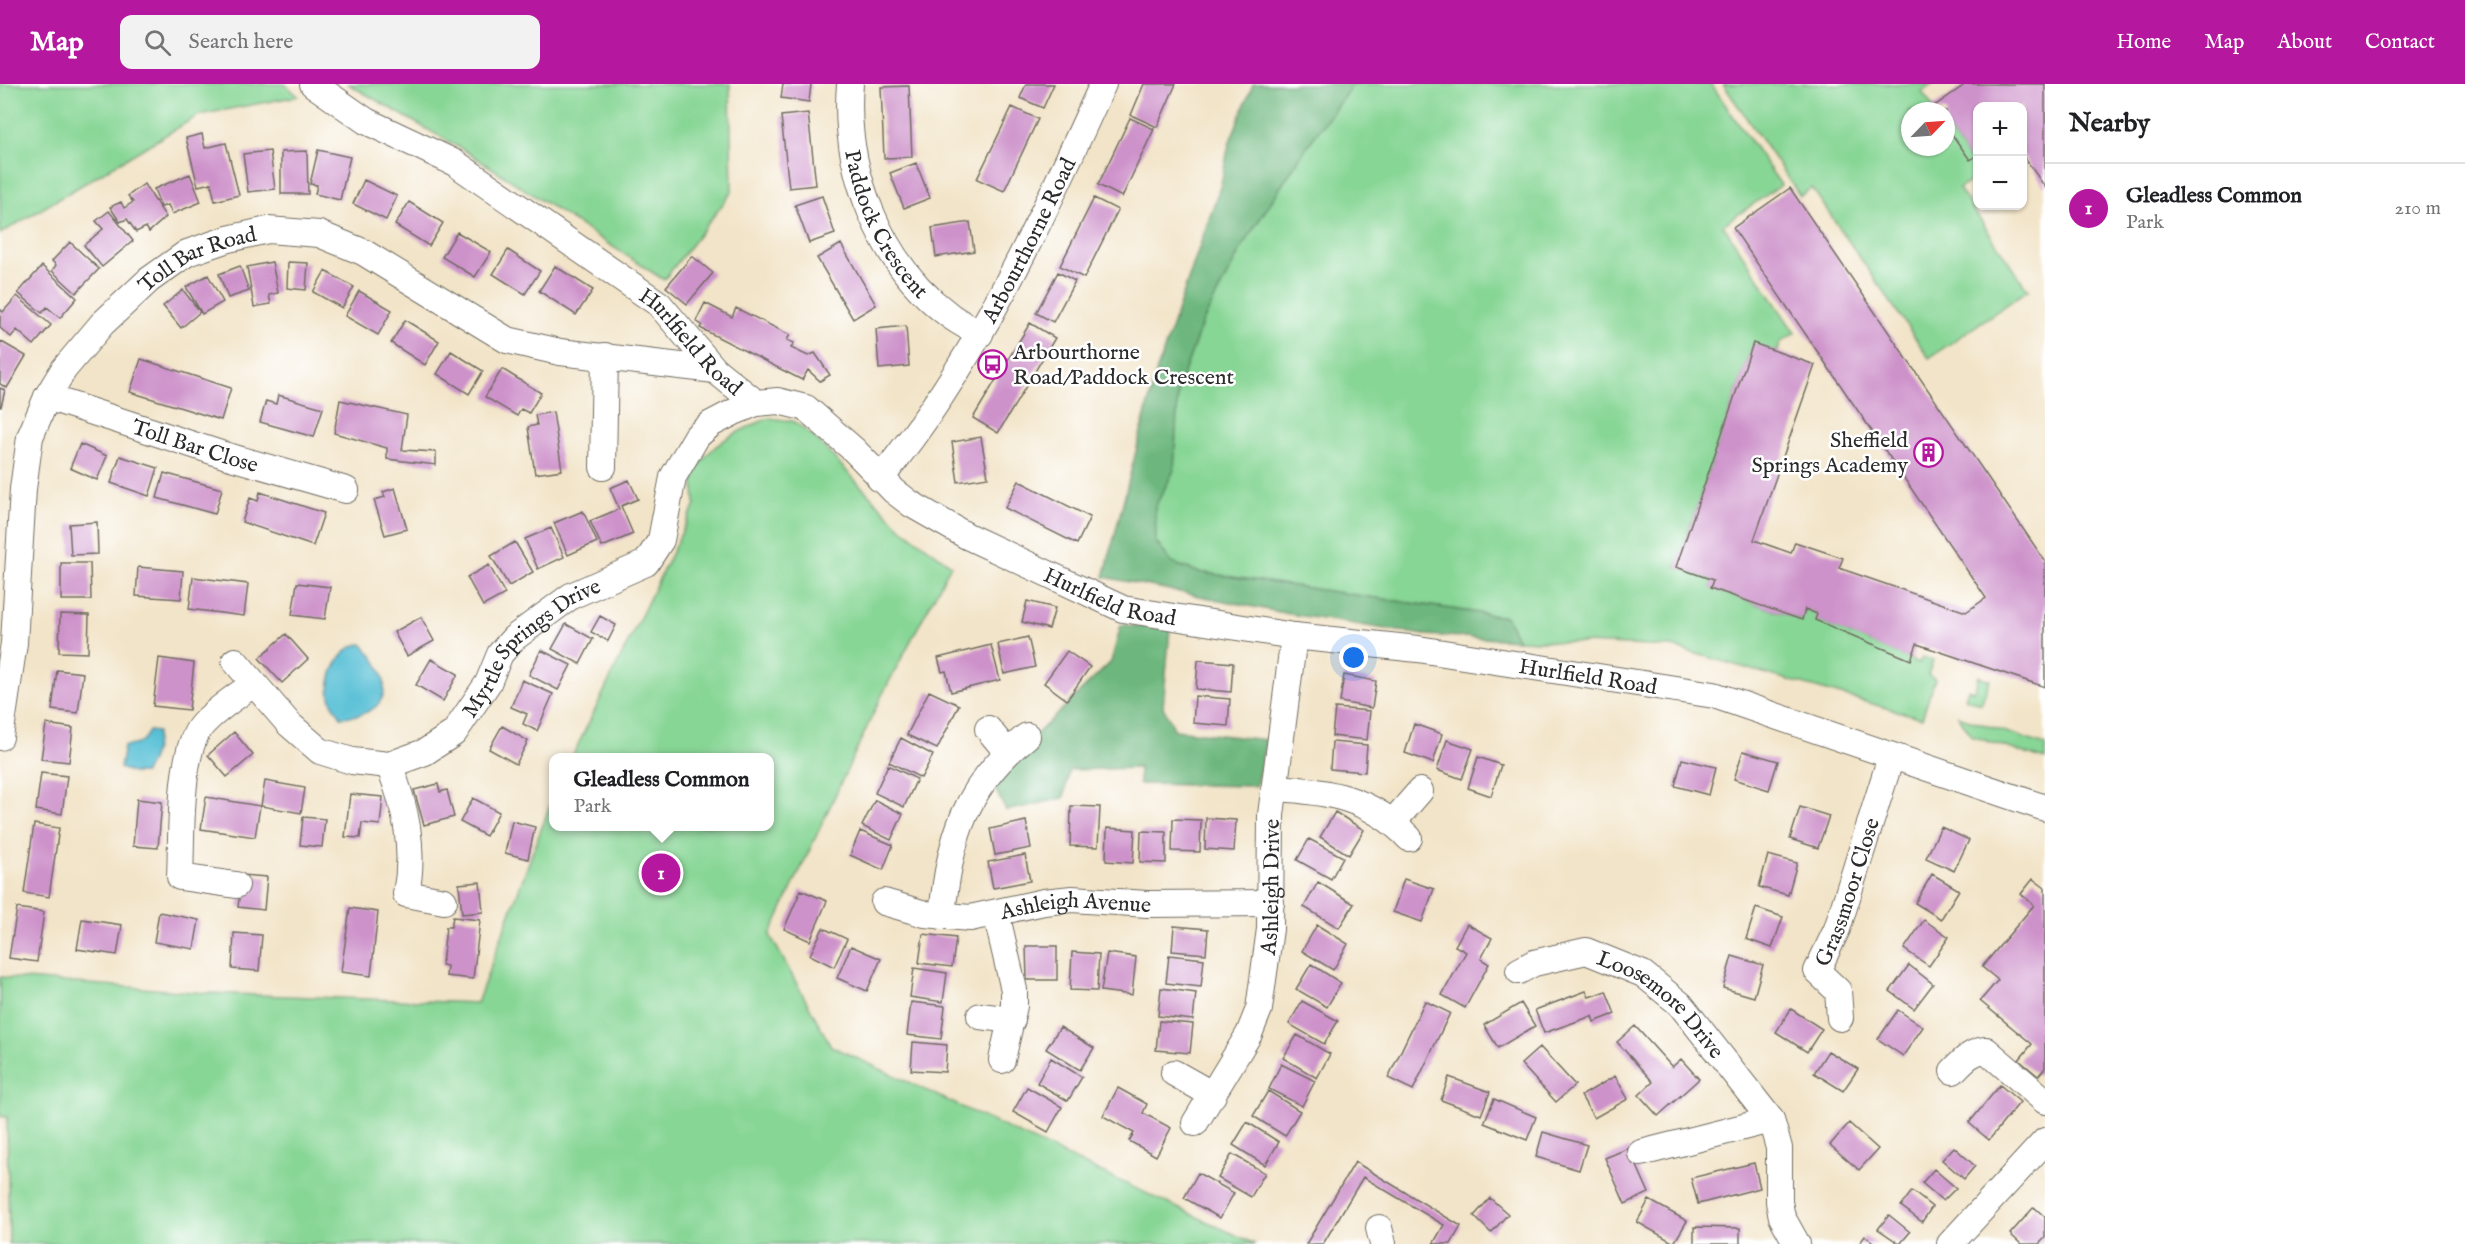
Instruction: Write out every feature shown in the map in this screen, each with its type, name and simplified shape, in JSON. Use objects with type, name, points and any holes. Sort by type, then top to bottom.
[{"type":"street","name":"Hurlfield Road","points":[[313,84],[366,121],[454,163],[659,304],[715,370],[756,403],[778,401],[806,408],[854,450],[880,479],[912,504],[967,536],[1123,609],[1294,636],[1418,649],[1714,695],[2045,808]]},
{"type":"street","name":"Paddock Crescent","points":[[850,84],[849,130],[862,191],[879,231],[903,267],[930,298],[949,315],[980,334]]},
{"type":"street","name":"Arbourthorne Road","points":[[880,479],[958,372],[980,334],[999,300],[1103,84]]},
{"type":"street","name":"Toll Bar Road","points":[[0,737],[14,643],[11,487],[30,437],[46,398],[64,369],[102,324],[149,280],[187,253],[228,239],[268,230],[319,234],[363,252],[507,339],[560,352],[715,370]]},
{"type":"street","points":[[603,467],[605,356]]},
{"type":"street","name":"Toll Bar Close","points":[[46,398],[225,455],[346,490]]},
{"type":"street","name":"Myrtle Springs Drive","points":[[235,661],[289,724],[320,751],[352,760],[389,765],[425,752],[454,733],[488,683],[500,654],[534,622],[571,596],[646,563],[662,540],[673,477],[697,436],[722,417],[756,403]]},
{"type":"street","name":"Ashleigh Drive","points":[[1196,1123],[1250,1034],[1259,1009],[1266,972],[1271,903],[1271,814],[1294,636]]},
{"type":"street","points":[[236,885],[180,877],[184,781],[190,749],[200,727],[253,684]]},
{"type":"street","points":[[987,729],[1007,752]]},
{"type":"street","points":[[942,916],[949,857],[964,811],[1007,752],[1027,736]]},
{"type":"street","name":"Grassmoor Close","points":[[1840,1018],[1838,991],[1817,971],[1837,929],[1891,757]]},
{"type":"street","points":[[389,765],[400,794],[410,838],[410,873],[406,894],[444,901]]},
{"type":"street","points":[[1275,788],[1342,797],[1369,806],[1401,830],[1420,791]]},
{"type":"street","name":"Ashleigh Avenue","points":[[884,902],[904,910],[970,918],[1044,902],[1072,899],[1147,904],[1271,903]]},
{"type":"street","points":[[996,913],[1014,990],[1011,1020],[1002,1060]]},
{"type":"street","name":"Loosemore Drive","points":[[1519,971],[1534,963],[1586,951],[1643,974],[1680,1004],[1771,1120],[1779,1148],[1779,1202],[1782,1217],[1797,1244]]},
{"type":"street","points":[[980,1016],[1011,1020]]},
{"type":"street","points":[[1953,1071],[1968,1056],[1977,1051],[1986,1050],[2044,1098]]},
{"type":"street","points":[[1174,1073],[1213,1095]]},
{"type":"street","points":[[1641,1153],[1771,1120]]},
{"type":"street","points":[[1950,1244],[2045,1141]]},
{"type":"green space","points":[[0,84],[285,84],[298,96],[199,115],[0,234]]},
{"type":"green space","points":[[348,84],[730,84],[732,192],[664,280],[467,152]]},
{"type":"green space","points":[[1253,84],[1353,84],[1306,148],[1243,245],[1202,323],[1178,389],[1174,470],[1155,507],[1156,542],[1172,563],[1198,572],[1506,617],[1518,640],[1424,635],[1284,613],[1104,577],[1156,373],[1221,184],[1229,144]]},
{"type":"green space","points":[[1353,84],[1711,84],[1781,185],[1723,225],[1795,333],[1780,343],[1778,352],[1753,344],[1676,567],[1713,580],[1711,588],[1801,620],[1805,609],[1817,614],[1816,620],[1919,663],[1922,657],[1933,660],[1928,675],[1935,679],[1922,718],[1672,647],[1518,640],[1506,617],[1198,572],[1172,563],[1156,542],[1155,507],[1174,470],[1178,389],[1202,323],[1243,245],[1306,148]]},
{"type":"green space","points":[[1723,84],[1933,84],[1922,92],[1929,102],[1901,102],[1901,156],[1955,156],[1955,139],[1970,160],[1973,158],[1973,179],[1959,189],[2028,290],[1929,358],[1812,188],[1800,196]]},
{"type":"green space","points":[[769,418],[793,421],[813,436],[901,528],[951,565],[881,697],[770,935],[831,1046],[1255,1244],[9,1244],[7,1117],[0,1116],[0,977],[205,993],[477,1003],[549,808],[549,831],[774,831],[774,753],[574,753],[695,505],[696,472],[717,445]]},
{"type":"green space","points":[[1121,625],[1170,629],[1163,707],[1175,730],[1266,740],[1256,786],[1139,784],[1139,768],[1069,770],[1064,798],[1006,811],[990,779],[1111,662]]},
{"type":"green space","points":[[1979,676],[1990,680],[1981,704],[1965,698],[1968,689],[1974,691]]},
{"type":"green space","points":[[1958,716],[2045,745],[2045,760],[1972,736]]},
{"type":"water","points":[[362,644],[380,669],[384,681],[384,692],[380,702],[372,710],[359,715],[341,717],[334,707],[329,692],[332,674],[347,650]]},
{"type":"water","points":[[149,731],[157,732],[157,738],[145,773],[132,773],[120,768],[124,746],[140,743]]},
{"type":"building","points":[[783,84],[811,84],[809,102],[781,98]]},
{"type":"building","points":[[1026,84],[1054,84],[1043,108],[1020,98]]},
{"type":"building","points":[[1144,84],[1176,84],[1157,127],[1131,115]]},
{"type":"building","points":[[1966,84],[2045,84],[2045,187],[2027,161],[2027,102],[1973,102],[1973,158],[1970,160],[1955,139],[1955,102],[1940,102]]},
{"type":"building","points":[[909,86],[912,157],[884,158],[881,87]]},
{"type":"building","points":[[1012,107],[1038,119],[1004,191],[977,179]]},
{"type":"building","points":[[808,113],[816,185],[789,188],[781,116]]},
{"type":"building","points":[[1130,118],[1154,129],[1122,197],[1098,185]]},
{"type":"building","points":[[202,134],[205,148],[226,143],[239,195],[215,201],[211,183],[198,186],[186,138]]},
{"type":"building","points":[[318,150],[350,157],[340,200],[315,194],[317,185],[310,184]]},
{"type":"building","points":[[270,151],[275,189],[248,192],[243,154]]},
{"type":"building","points":[[307,151],[308,194],[281,194],[281,152]]},
{"type":"building","points":[[916,163],[930,198],[904,208],[890,173]]},
{"type":"building","points":[[190,174],[201,202],[172,214],[168,205],[161,207],[154,189]]},
{"type":"building","points":[[364,180],[397,196],[386,220],[353,204]]},
{"type":"building","points":[[144,184],[166,217],[149,232],[146,227],[136,232],[127,219],[120,222],[110,207],[121,202],[124,208],[133,202],[128,196]]},
{"type":"building","name":"Sheffield Springs Academy","points":[[1790,188],[2045,561],[2045,687],[1917,644],[1911,660],[1815,620],[1817,614],[1805,609],[1802,620],[1710,588],[1713,580],[1676,567],[1753,343],[1815,365],[1754,540],[1791,553],[1795,542],[1843,558],[1839,568],[1966,612],[1986,598],[1733,228]]},
{"type":"building","points":[[822,196],[835,234],[809,243],[795,205]]},
{"type":"building","points":[[1094,198],[1118,210],[1084,278],[1060,266]]},
{"type":"building","points":[[409,202],[443,223],[429,246],[395,225]]},
{"type":"building","points":[[109,211],[133,241],[102,267],[84,245],[103,229],[96,221]]},
{"type":"building","points":[[970,222],[974,251],[936,257],[932,228]]},
{"type":"building","points":[[457,232],[491,252],[475,277],[442,257]]},
{"type":"building","points":[[70,242],[99,269],[76,293],[52,271],[56,265],[52,261]]},
{"type":"building","points":[[841,244],[876,305],[853,319],[817,258]]},
{"type":"building","points":[[508,250],[540,271],[525,294],[493,274]]},
{"type":"building","points":[[692,256],[713,273],[687,304],[666,287]]},
{"type":"building","points":[[272,262],[278,293],[269,295],[271,304],[254,307],[247,267]]},
{"type":"building","points":[[288,262],[308,263],[306,290],[287,288]]},
{"type":"building","points":[[42,266],[77,298],[60,318],[47,307],[42,313],[18,293]]},
{"type":"building","points":[[240,266],[249,291],[228,298],[219,274]]},
{"type":"building","points":[[555,266],[593,290],[576,315],[539,291]]},
{"type":"building","points":[[325,271],[354,287],[342,308],[313,292]]},
{"type":"building","points":[[1058,272],[1075,281],[1053,322],[1036,313]]},
{"type":"building","points":[[208,275],[223,302],[202,314],[186,287]]},
{"type":"building","points":[[183,290],[200,312],[181,328],[163,306]]},
{"type":"building","points":[[359,291],[392,310],[378,335],[345,316]]},
{"type":"building","points":[[17,296],[51,325],[34,345],[17,330],[11,337],[0,328],[0,309],[3,312]]},
{"type":"building","points":[[705,303],[732,317],[736,308],[790,335],[787,340],[794,343],[791,348],[808,356],[815,353],[830,375],[820,381],[808,370],[802,380],[700,328],[702,325],[696,321]]},
{"type":"building","points":[[405,320],[439,341],[425,365],[391,343]]},
{"type":"building","points":[[1030,323],[1055,338],[998,433],[973,418]]},
{"type":"building","points":[[906,326],[909,366],[879,369],[876,329]]},
{"type":"building","points":[[0,341],[26,356],[7,388],[0,384]]},
{"type":"building","points":[[451,351],[483,371],[469,394],[437,374]]},
{"type":"building","points":[[141,359],[231,388],[221,420],[130,392]]},
{"type":"building","points":[[502,369],[541,393],[529,413],[521,409],[517,416],[485,397]]},
{"type":"building","points":[[0,388],[5,390],[1,407],[0,407]]},
{"type":"building","points":[[278,395],[323,408],[314,437],[260,422],[266,401],[276,404]]},
{"type":"building","points":[[340,400],[407,415],[402,450],[436,452],[436,465],[387,459],[387,448],[334,433]]},
{"type":"building","points":[[553,412],[562,470],[535,474],[528,427],[537,425],[535,415]]},
{"type":"building","points":[[981,437],[988,477],[958,482],[952,442]]},
{"type":"building","points":[[80,444],[107,456],[97,480],[70,468]]},
{"type":"building","points":[[120,456],[158,468],[149,496],[111,483]]},
{"type":"building","points":[[164,473],[222,489],[215,514],[157,498]]},
{"type":"building","points":[[629,480],[638,499],[621,506],[633,534],[602,547],[590,521],[619,509],[610,488]]},
{"type":"building","points":[[1019,481],[1090,517],[1077,544],[1005,508]]},
{"type":"building","points":[[395,488],[407,529],[385,535],[374,500],[385,497],[383,492]]},
{"type":"building","points":[[260,492],[324,513],[313,546],[242,522],[250,498],[258,501]]},
{"type":"building","points":[[583,511],[597,542],[568,555],[554,523]]},
{"type":"building","points":[[97,522],[98,554],[71,555],[69,524]]},
{"type":"building","points":[[551,528],[564,557],[538,569],[525,539]]},
{"type":"building","points":[[515,542],[533,572],[509,586],[491,556]]},
{"type":"building","points":[[61,563],[90,563],[91,600],[61,600]]},
{"type":"building","points":[[489,565],[505,594],[483,606],[467,577]]},
{"type":"building","points":[[138,567],[183,571],[181,599],[136,596]]},
{"type":"building","points":[[193,577],[248,584],[244,616],[189,609]]},
{"type":"building","points":[[297,583],[330,587],[325,619],[292,615]]},
{"type":"building","points":[[1027,601],[1055,608],[1049,629],[1022,622]]},
{"type":"building","points":[[60,614],[89,615],[88,653],[59,652]]},
{"type":"building","points":[[600,616],[616,625],[608,641],[591,632]]},
{"type":"building","points":[[421,617],[434,641],[407,656],[394,632]]},
{"type":"building","points":[[566,624],[593,639],[580,664],[552,649]]},
{"type":"building","points":[[286,634],[308,659],[282,683],[259,658]]},
{"type":"building","points":[[1028,637],[1035,667],[1004,674],[998,644]]},
{"type":"building","points":[[991,645],[1000,680],[951,692],[946,671],[942,672],[938,658]]},
{"type":"building","points":[[541,650],[571,665],[558,690],[529,675]]},
{"type":"building","points":[[1067,651],[1090,667],[1067,700],[1044,683]]},
{"type":"building","points":[[159,658],[194,663],[189,710],[153,706]]},
{"type":"building","points":[[431,659],[458,674],[443,701],[416,685]]},
{"type":"building","points":[[1198,660],[1233,663],[1231,692],[1196,689]]},
{"type":"building","points":[[57,670],[83,673],[78,713],[52,710]]},
{"type":"building","points":[[1344,675],[1376,681],[1372,708],[1340,702]]},
{"type":"building","points":[[522,680],[553,694],[537,731],[523,724],[527,714],[511,707]]},
{"type":"building","points":[[929,691],[959,705],[937,749],[907,735]]},
{"type":"building","points":[[1195,696],[1230,699],[1228,726],[1193,723]]},
{"type":"building","points":[[1335,708],[1370,711],[1367,740],[1332,736]]},
{"type":"building","points":[[46,724],[73,728],[69,762],[41,759]]},
{"type":"building","points":[[1414,724],[1442,734],[1433,763],[1405,753]]},
{"type":"building","points":[[502,726],[528,741],[516,764],[489,749]]},
{"type":"building","points":[[234,732],[253,755],[227,777],[208,755]]},
{"type":"building","points":[[901,738],[933,755],[921,778],[889,762]]},
{"type":"building","points":[[1447,740],[1473,749],[1462,779],[1437,770]]},
{"type":"building","points":[[1332,742],[1367,745],[1365,772],[1330,769]]},
{"type":"building","points":[[1743,751],[1778,761],[1769,790],[1734,779]]},
{"type":"building","points":[[1478,757],[1501,765],[1491,796],[1468,788]]},
{"type":"building","points":[[1682,759],[1716,767],[1709,795],[1675,786]]},
{"type":"building","points":[[888,765],[917,779],[904,807],[875,793]]},
{"type":"building","points":[[41,773],[67,776],[62,814],[36,810]]},
{"type":"building","points":[[265,781],[305,788],[301,813],[261,806]]},
{"type":"building","points":[[438,784],[440,792],[447,790],[454,817],[424,825],[414,790]]},
{"type":"building","points":[[350,794],[383,797],[380,825],[362,823],[360,838],[345,837]]},
{"type":"building","points":[[206,797],[260,806],[255,837],[201,829]]},
{"type":"building","points":[[473,798],[499,812],[486,836],[460,822]]},
{"type":"building","points":[[137,799],[162,802],[158,848],[133,846]]},
{"type":"building","points":[[875,800],[903,814],[891,840],[862,826]]},
{"type":"building","points":[[1071,806],[1100,807],[1098,847],[1070,846]]},
{"type":"building","points":[[1800,807],[1829,816],[1818,848],[1790,839]]},
{"type":"building","points":[[1335,812],[1364,830],[1349,855],[1320,837]]},
{"type":"building","points":[[303,817],[325,819],[322,847],[300,845]]},
{"type":"building","points":[[1206,818],[1236,820],[1234,851],[1205,849]]},
{"type":"building","points":[[1173,819],[1201,820],[1200,852],[1172,851]]},
{"type":"building","points":[[512,821],[535,827],[528,859],[505,853]]},
{"type":"building","points":[[1026,821],[1031,848],[995,855],[990,829]]},
{"type":"building","points":[[34,824],[59,828],[49,897],[24,893]]},
{"type":"building","points":[[1941,827],[1969,840],[1954,871],[1926,858]]},
{"type":"building","points":[[1107,828],[1135,830],[1133,863],[1106,861]]},
{"type":"building","points":[[860,831],[893,845],[883,870],[850,855]]},
{"type":"building","points":[[1141,831],[1166,832],[1166,863],[1140,862]]},
{"type":"building","points":[[1309,839],[1343,857],[1331,879],[1297,860]]},
{"type":"building","points":[[1025,855],[1030,881],[993,888],[988,862]]},
{"type":"building","points":[[1768,855],[1797,863],[1788,895],[1759,887]]},
{"type":"building","points":[[1932,874],[1959,890],[1941,919],[1915,903]]},
{"type":"building","points":[[242,875],[267,877],[264,910],[238,907]]},
{"type":"building","points":[[1404,879],[1434,889],[1422,922],[1393,912]]},
{"type":"building","points":[[2033,879],[2045,888],[2045,1068],[2038,1076],[2019,1060],[2032,1044],[1980,1001],[1998,980],[1982,967],[2034,905],[2021,894]]},
{"type":"building","points":[[480,882],[483,912],[462,914],[459,884]]},
{"type":"building","points":[[1318,882],[1354,904],[1339,928],[1304,907]]},
{"type":"building","points":[[801,890],[827,901],[810,941],[784,929]]},
{"type":"building","points":[[17,908],[44,912],[37,962],[9,958]]},
{"type":"building","points":[[350,908],[378,912],[371,976],[341,972]]},
{"type":"building","points":[[1756,908],[1783,917],[1772,948],[1746,939]]},
{"type":"building","points":[[159,912],[199,920],[194,949],[154,942]]},
{"type":"building","points":[[453,917],[480,920],[473,979],[446,976],[447,966],[442,965],[446,927],[451,927]]},
{"type":"building","points":[[82,919],[122,925],[117,955],[77,949]]},
{"type":"building","points":[[1924,920],[1949,937],[1929,966],[1904,949]]},
{"type":"building","points":[[1467,924],[1492,938],[1481,959],[1489,964],[1465,1008],[1442,995],[1466,952],[1455,946]]},
{"type":"building","points":[[1317,925],[1348,944],[1333,970],[1302,951]]},
{"type":"building","points":[[1174,926],[1208,929],[1206,954],[1172,951]]},
{"type":"building","points":[[823,928],[847,939],[834,967],[810,955]]},
{"type":"building","points":[[234,933],[262,935],[259,971],[232,969]]},
{"type":"building","points":[[923,934],[956,938],[952,967],[919,963]]},
{"type":"building","points":[[851,946],[881,959],[867,991],[837,978]]},
{"type":"building","points":[[1026,946],[1057,946],[1057,980],[1027,980]]},
{"type":"building","points":[[1072,952],[1099,954],[1097,991],[1070,990]]},
{"type":"building","points":[[1107,953],[1136,957],[1132,995],[1101,991]]},
{"type":"building","points":[[1169,955],[1204,959],[1201,987],[1166,983]]},
{"type":"building","points":[[1732,956],[1763,965],[1754,997],[1723,988]]},
{"type":"building","points":[[1311,964],[1341,983],[1327,1007],[1296,989]]},
{"type":"building","points":[[1909,965],[1933,984],[1914,1009],[1890,991]]},
{"type":"building","points":[[914,968],[947,973],[943,1002],[910,997]]},
{"type":"building","points":[[1161,988],[1196,993],[1193,1020],[1158,1016]]},
{"type":"building","points":[[1586,991],[1589,997],[1606,991],[1615,1014],[1594,1022],[1592,1016],[1544,1033],[1535,1010]]},
{"type":"building","points":[[1302,1001],[1338,1021],[1324,1044],[1289,1024]]},
{"type":"building","points":[[1425,1001],[1450,1013],[1413,1090],[1388,1078]]},
{"type":"building","points":[[911,1002],[945,1006],[941,1039],[907,1035]]},
{"type":"building","points":[[1521,1003],[1535,1026],[1498,1048],[1484,1025]]},
{"type":"building","points":[[1791,1009],[1822,1029],[1807,1052],[1776,1032]]},
{"type":"building","points":[[1898,1010],[1923,1027],[1903,1056],[1878,1039]]},
{"type":"building","points":[[1159,1021],[1193,1024],[1190,1053],[1156,1050]]},
{"type":"building","points":[[1635,1026],[1672,1067],[1681,1059],[1699,1079],[1658,1116],[1639,1095],[1653,1082],[1617,1042]]},
{"type":"building","points":[[1060,1027],[1094,1048],[1080,1070],[1046,1049]]},
{"type":"building","points":[[1297,1035],[1330,1054],[1317,1078],[1283,1058]]},
{"type":"building","points":[[913,1042],[947,1045],[945,1072],[911,1070]]},
{"type":"building","points":[[1540,1047],[1575,1085],[1556,1102],[1521,1064]]},
{"type":"building","points":[[1828,1051],[1858,1069],[1843,1091],[1814,1073]]},
{"type":"building","points":[[1051,1058],[1082,1077],[1068,1101],[1037,1083]]},
{"type":"building","points":[[1281,1064],[1315,1081],[1302,1106],[1269,1089]]},
{"type":"building","points":[[1615,1076],[1628,1099],[1594,1118],[1581,1096]]},
{"type":"building","points":[[1449,1077],[1490,1092],[1481,1115],[1441,1100]]},
{"type":"building","points":[[2000,1085],[2020,1102],[1989,1140],[1969,1123]]},
{"type":"building","points":[[1027,1087],[1062,1107],[1048,1132],[1013,1112]]},
{"type":"building","points":[[1118,1088],[1147,1104],[1143,1113],[1171,1128],[1156,1156],[1129,1141],[1134,1133],[1103,1116]]},
{"type":"building","points":[[1268,1091],[1300,1111],[1285,1136],[1253,1116]]},
{"type":"building","points":[[1494,1099],[1536,1117],[1527,1140],[1484,1123]]},
{"type":"building","points":[[1247,1122],[1279,1142],[1265,1165],[1233,1145]]},
{"type":"building","points":[[1849,1123],[1878,1149],[1859,1170],[1830,1145]]},
{"type":"building","points":[[1543,1132],[1587,1145],[1579,1170],[1536,1157]]},
{"type":"building","points":[[1954,1147],[1975,1166],[1964,1179],[1942,1160]]},
{"type":"building","points":[[1629,1148],[1649,1193],[1625,1204],[1605,1158]]},
{"type":"building","points":[[1232,1154],[1265,1173],[1251,1197],[1218,1178]]},
{"type":"building","points":[[1355,1162],[1461,1226],[1451,1244],[1433,1244],[1444,1225],[1363,1177],[1323,1244],[1306,1244]]},
{"type":"building","points":[[1754,1163],[1760,1188],[1698,1204],[1691,1178]]},
{"type":"building","points":[[1934,1169],[1956,1188],[1943,1201],[1922,1183]]},
{"type":"building","points":[[1198,1173],[1234,1193],[1220,1218],[1184,1198]]},
{"type":"building","points":[[1912,1191],[1932,1207],[1922,1222],[1901,1206]]},
{"type":"building","points":[[1490,1198],[1508,1214],[1491,1233],[1474,1216]]},
{"type":"building","points":[[1649,1200],[1687,1221],[1674,1243],[1637,1222]]},
{"type":"building","points":[[2034,1207],[2045,1217],[2045,1238],[2039,1244],[2021,1244],[2010,1234]]},
{"type":"building","points":[[1889,1215],[1910,1232],[1900,1244],[1878,1229]]},
{"type":"building","points":[[1694,1227],[1740,1228],[1740,1244],[1694,1244]]},
{"type":"building","points":[[1865,1236],[1876,1244],[1859,1244]]},
{"type":"place","name":"Arbourthorne Road/Paddock Crescent","points":[[992,364]]},
{"type":"place","name":"Sheffield Springs Academy","points":[[1929,452]]},
{"type":"place","name":"Gleadless Common","points":[[661,873]]}]
